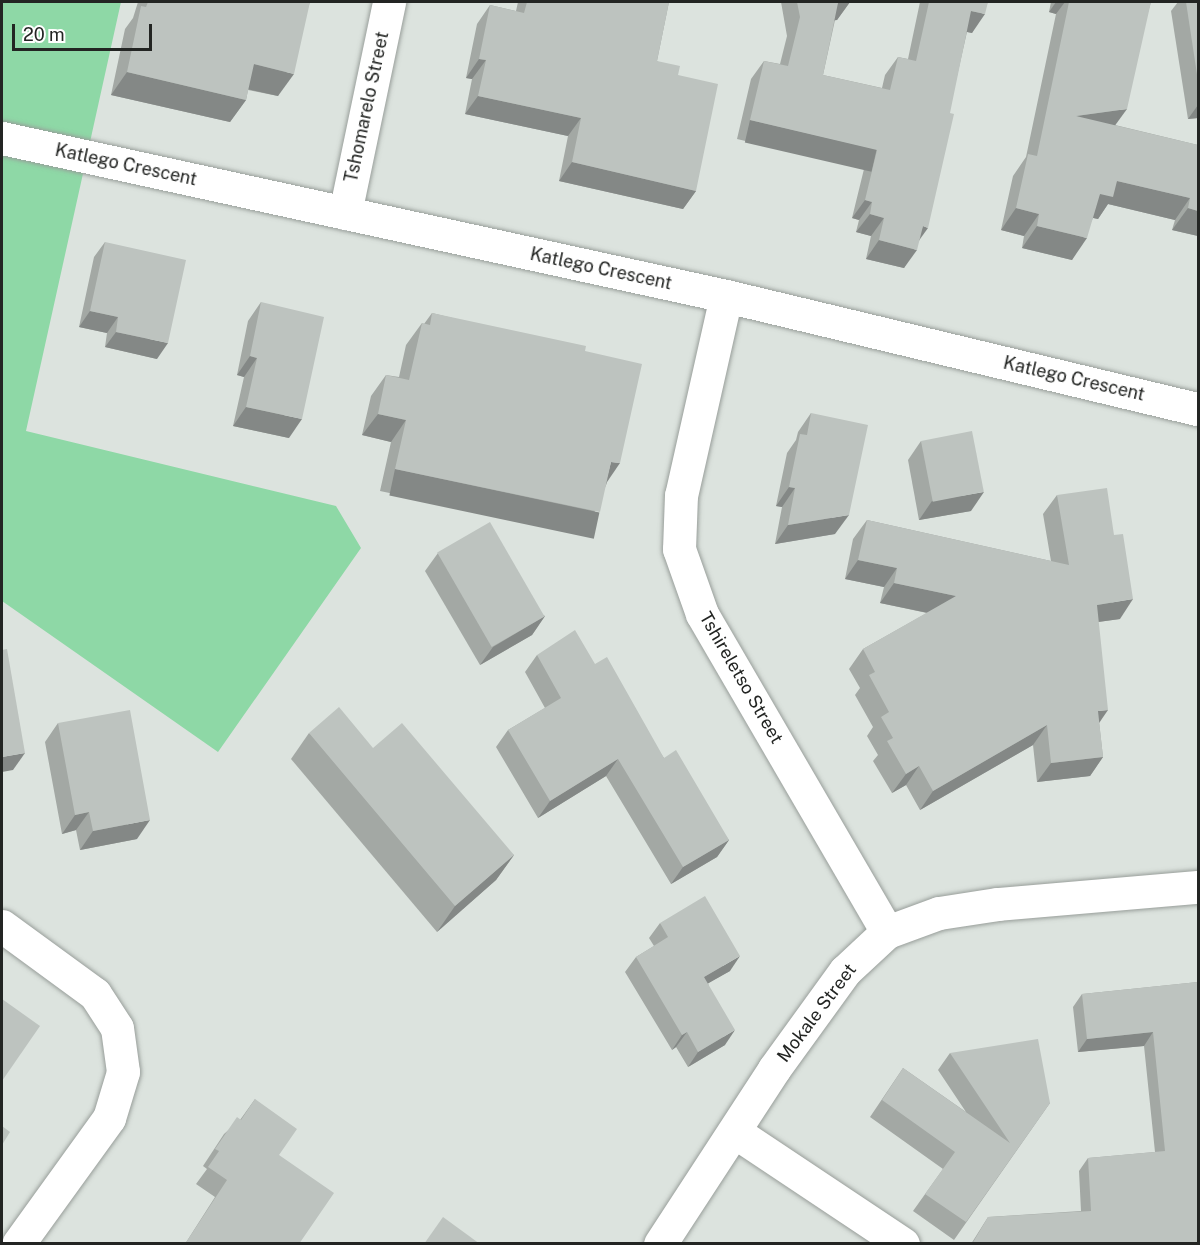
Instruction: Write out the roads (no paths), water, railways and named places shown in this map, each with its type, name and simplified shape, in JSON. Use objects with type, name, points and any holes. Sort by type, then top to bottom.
[{"type":"street","name":"Tshomarelo Street","points":[[345,213],[389,2]]},
{"type":"street","name":"Katlego Crescent","points":[[2,138],[726,296],[1198,409]]},
{"type":"street","name":"Tshireletso Street","points":[[726,296],[681,495],[679,549],[702,614],[887,932]]},
{"type":"street","name":"Mokale Street","points":[[660,1244],[774,1069],[845,971],[887,932],[939,913],[998,904],[1198,887]]},
{"type":"street","points":[[2,926],[94,994],[117,1028],[123,1072],[109,1118],[18,1244]]},
{"type":"street","points":[[735,1132],[903,1244]]}]
